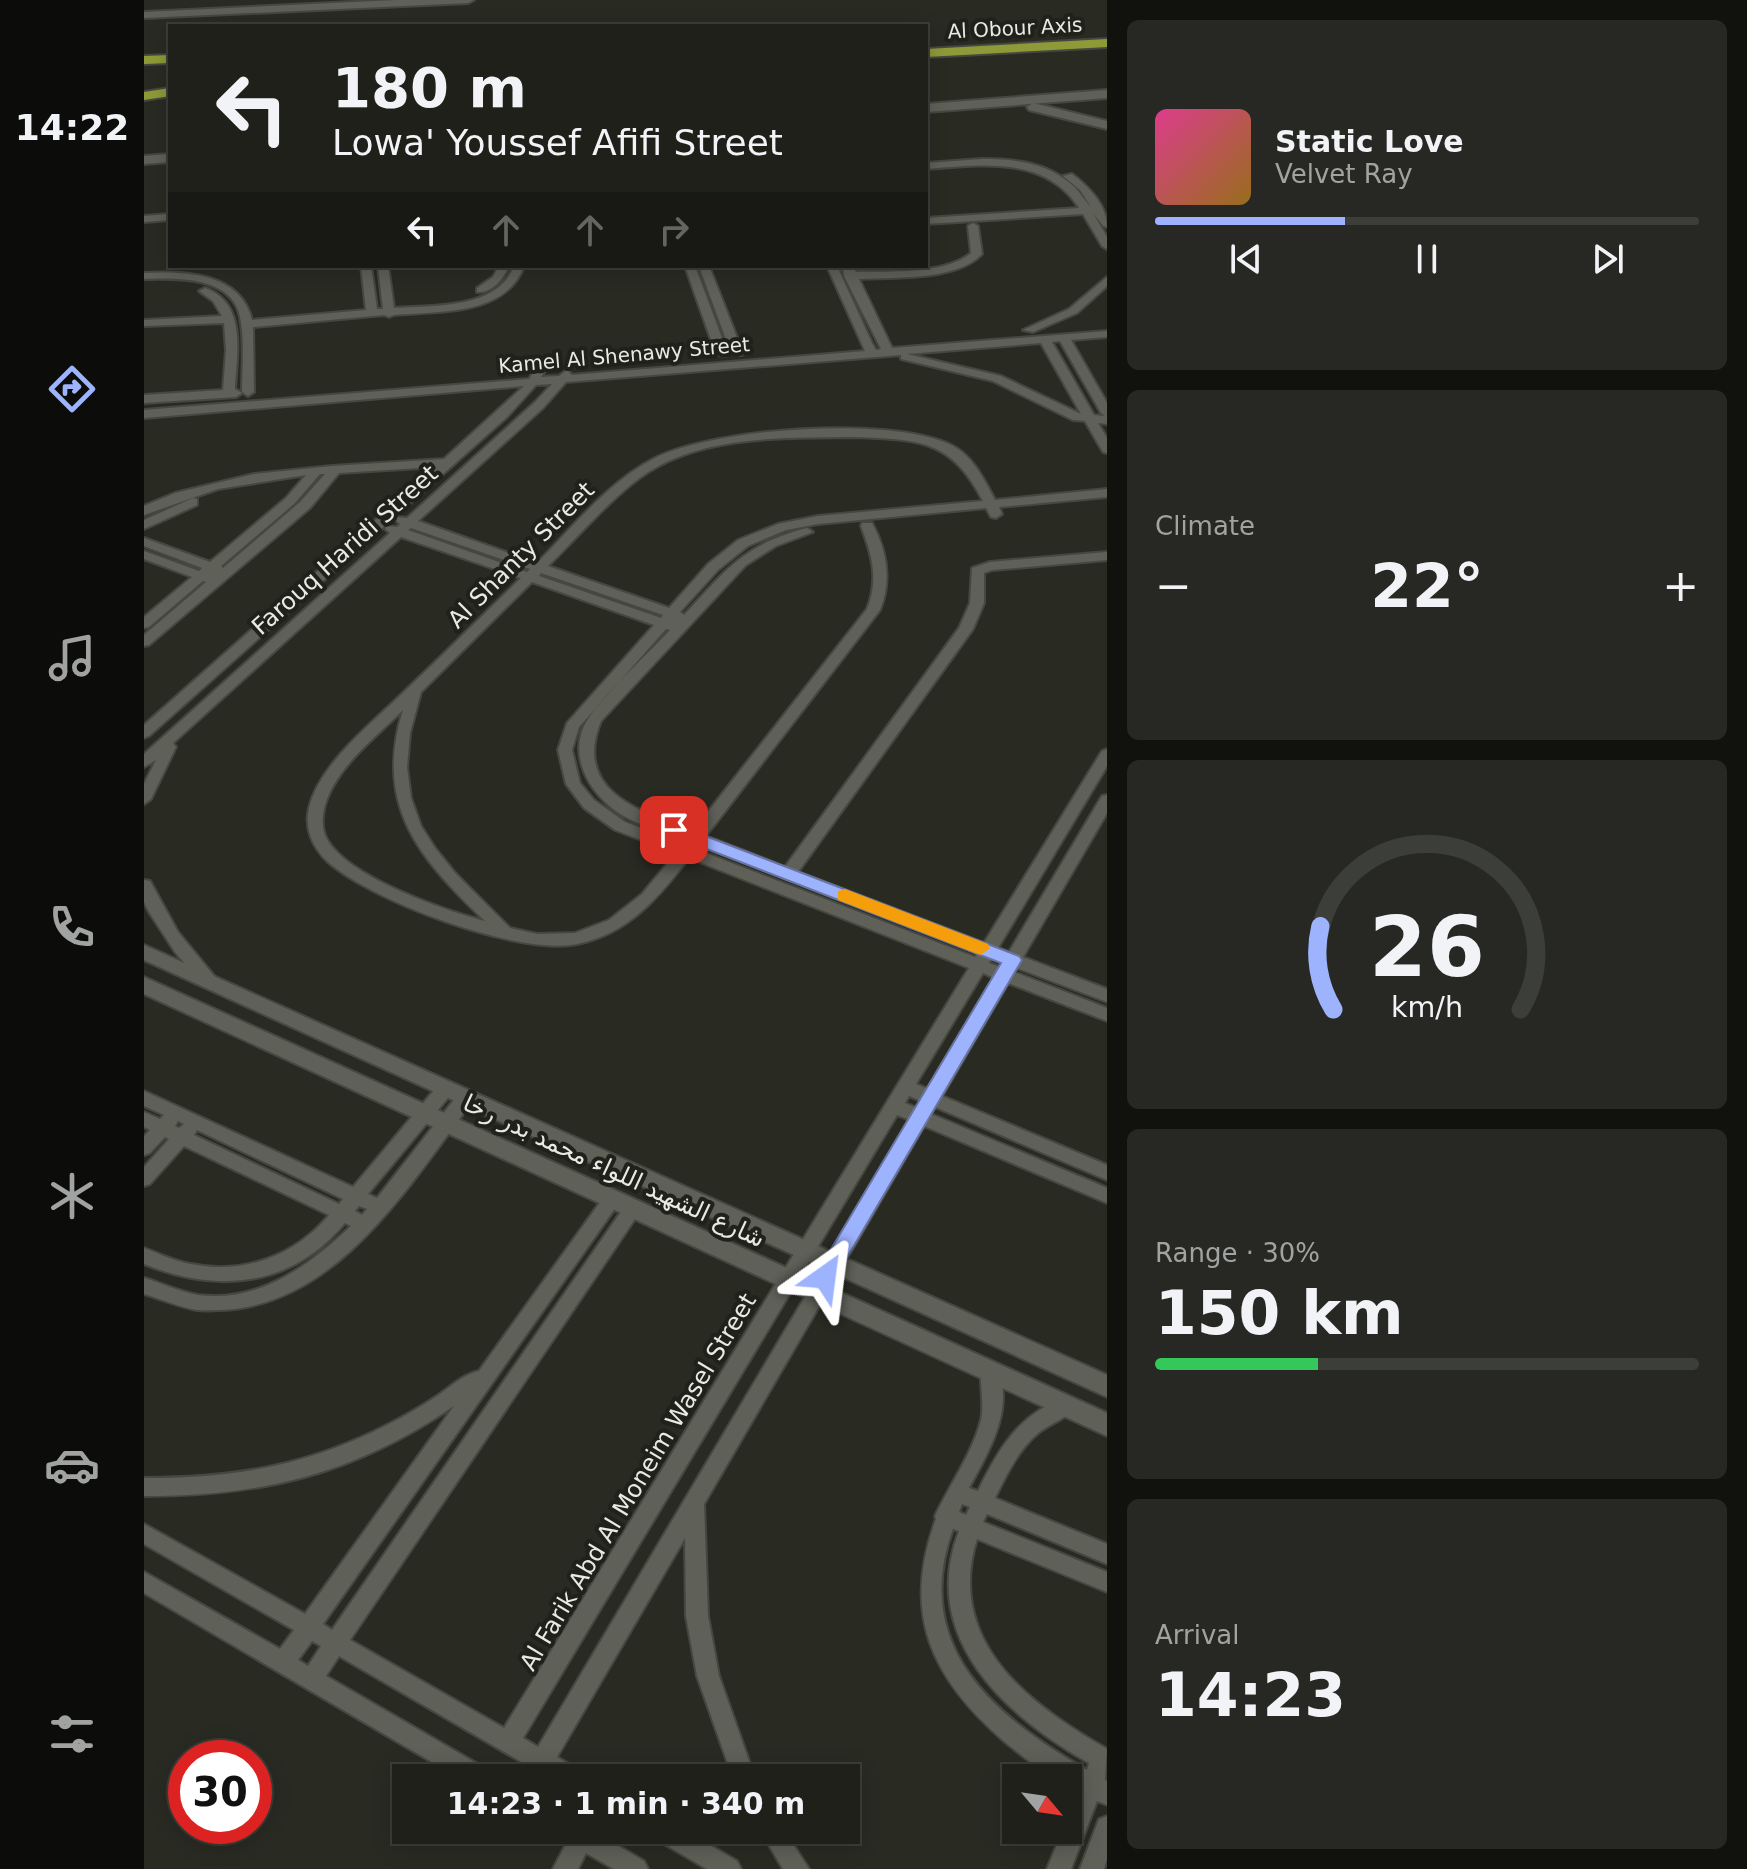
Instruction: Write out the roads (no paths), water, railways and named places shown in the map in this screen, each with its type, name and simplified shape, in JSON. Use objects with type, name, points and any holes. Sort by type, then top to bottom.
[{"type":"highway","name":"Al Obour Axis","points":[[928,42],[1107,33]]},
{"type":"highway","name":"Al Obour Axis","points":[[928,53],[1107,43]]},
{"type":"highway","points":[[144,60],[168,59]]},
{"type":"highway","points":[[144,70],[168,68]]},
{"type":"highway","points":[[144,96],[168,92]]},
{"type":"street","points":[[144,6],[295,0]]},
{"type":"street","points":[[144,15],[468,0]]},
{"type":"street","points":[[928,101],[1107,87]]},
{"type":"street","points":[[928,108],[1107,94]]},
{"type":"street","points":[[997,104],[1054,111],[1107,125]]},
{"type":"street","points":[[144,153],[168,151]]},
{"type":"street","points":[[144,160],[168,158]]},
{"type":"street","points":[[928,163],[997,163],[1029,167],[1066,184],[1099,215],[1107,246]]},
{"type":"street","points":[[144,213],[168,211]]},
{"type":"street","points":[[928,221],[1099,215]]},
{"type":"street","points":[[928,229],[1099,215]]},
{"type":"street","points":[[144,219],[168,217]]},
{"type":"street","points":[[885,347],[849,271],[949,269],[968,263],[977,254],[973,226]]},
{"type":"street","points":[[366,268],[372,311]]},
{"type":"street","points":[[383,268],[389,310]]},
{"type":"street","points":[[389,310],[472,294],[497,279],[503,268]]},
{"type":"street","points":[[246,320],[446,309],[484,299],[510,282],[518,268]]},
{"type":"street","points":[[691,268],[722,354]]},
{"type":"street","points":[[705,268],[737,353]]},
{"type":"street","points":[[833,268],[869,348],[967,369],[1088,415],[1106,412],[1064,338]]},
{"type":"street","points":[[144,276],[175,276],[211,282],[235,296],[246,320],[248,392]]},
{"type":"street","points":[[1029,330],[1073,311],[1107,280]]},
{"type":"street","points":[[144,284],[184,286],[209,292],[225,304],[230,323],[229,393]]},
{"type":"street","points":[[144,323],[230,323]]},
{"type":"street","points":[[144,331],[230,323]]},
{"type":"street","name":"Kamel Al Shenawy Street","points":[[885,347],[1107,324]]},
{"type":"street","name":"Kamel Al Shenawy Street","points":[[144,399],[1107,334]]},
{"type":"street","points":[[1045,339],[1107,449]]},
{"type":"street","name":"Kamel Al Shenawy Street","points":[[567,372],[722,354],[869,348]]},
{"type":"street","name":"Farouq Haridi Street","points":[[144,762],[404,527],[567,372]]},
{"type":"street","name":"Kamel Al Shenawy Street","points":[[144,414],[538,374]]},
{"type":"street","name":"Farouq Haridi Street","points":[[144,733],[435,474],[538,374]]},
{"type":"street","name":"Al Shanty Street","points":[[867,526],[882,569],[880,597],[873,610],[645,902],[609,928],[561,941],[535,941],[509,935],[391,893],[347,871],[320,842],[315,825],[316,807],[342,762],[634,475],[667,457],[708,445],[856,433],[906,434],[944,446],[960,455],[993,509]]},
{"type":"street","points":[[144,624],[214,574],[330,477],[447,463]]},
{"type":"street","points":[[144,511],[178,496],[213,486],[330,477],[435,474]]},
{"type":"street","points":[[144,525],[186,504],[220,494],[312,478]]},
{"type":"street","points":[[144,642],[312,478]]},
{"type":"street","points":[[1107,493],[809,531],[771,543],[741,562],[682,624],[595,719],[584,747],[585,762],[595,783],[613,802],[691,845],[1008,968],[1107,1015]]},
{"type":"street","points":[[983,958],[788,874],[602,815],[580,795],[566,762],[567,739],[579,713],[727,555],[773,530],[818,520],[1107,504]]},
{"type":"street","points":[[383,520],[682,624]]},
{"type":"street","points":[[144,542],[214,574]]},
{"type":"street","points":[[144,555],[214,574]]},
{"type":"street","points":[[788,874],[966,629],[977,603],[977,571],[990,566],[1107,556]]},
{"type":"street","points":[[417,688],[405,718],[400,750],[401,785],[407,811],[434,863],[509,935]]},
{"type":"street","points":[[144,799],[156,769],[181,729]]},
{"type":"street","name":"Al Farik Abd Al Moneim Wasel Street","points":[[508,1742],[1107,754]]},
{"type":"street","points":[[542,1761],[1107,800]]},
{"type":"street","points":[[144,885],[156,914],[174,942],[209,981]]},
{"type":"street","name":"شارع الشهيد اللواء محمد بدر رخا","points":[[144,952],[1107,1386]]},
{"type":"street","points":[[1008,968],[1107,996]]},
{"type":"street","name":"شارع الشهيد اللواء محمد بدر رخا","points":[[144,985],[1107,1425]]},
{"type":"street","points":[[905,1087],[1107,1173]]},
{"type":"street","points":[[144,1256],[190,1274],[240,1275],[265,1269],[309,1248],[356,1197],[425,1113],[456,1092]]},
{"type":"street","points":[[144,1286],[196,1303],[222,1304],[256,1297],[301,1280],[326,1264],[365,1224],[446,1123],[456,1092]]},
{"type":"street","points":[[144,1098],[379,1207]]},
{"type":"street","points":[[894,1106],[1107,1196]]},
{"type":"street","points":[[144,1148],[176,1113]]},
{"type":"street","points":[[144,1119],[365,1224]]},
{"type":"street","points":[[144,1179],[195,1122]]},
{"type":"street","points":[[283,1663],[612,1199]]},
{"type":"street","points":[[311,1679],[633,1208]]},
{"type":"street","points":[[144,1487],[238,1485],[338,1460],[418,1420],[490,1371]]},
{"type":"street","points":[[989,1371],[994,1394],[993,1418],[945,1516],[935,1551],[932,1617],[939,1647],[955,1676],[1002,1728],[1099,1790]]},
{"type":"street","points":[[1059,1869],[1099,1790],[1104,1760],[1025,1707],[982,1663],[968,1639],[959,1595],[962,1553],[982,1503],[1017,1438],[1038,1419],[1066,1406]]},
{"type":"street","points":[[957,1492],[1107,1554]]},
{"type":"street","points":[[694,1500],[697,1616],[708,1676],[739,1764]]},
{"type":"street","points":[[945,1516],[1107,1582]]},
{"type":"street","points":[[144,1533],[547,1764]]},
{"type":"street","points":[[144,1582],[456,1764]]},
{"type":"street","points":[[1092,1869],[1107,1827]]},
{"type":"street","points":[[565,1869],[573,1844]]},
{"type":"street","points":[[588,1844],[611,1863],[636,1869]]},
{"type":"street","points":[[686,1844],[729,1869]]},
{"type":"street","points":[[780,1844],[797,1869]]}]
